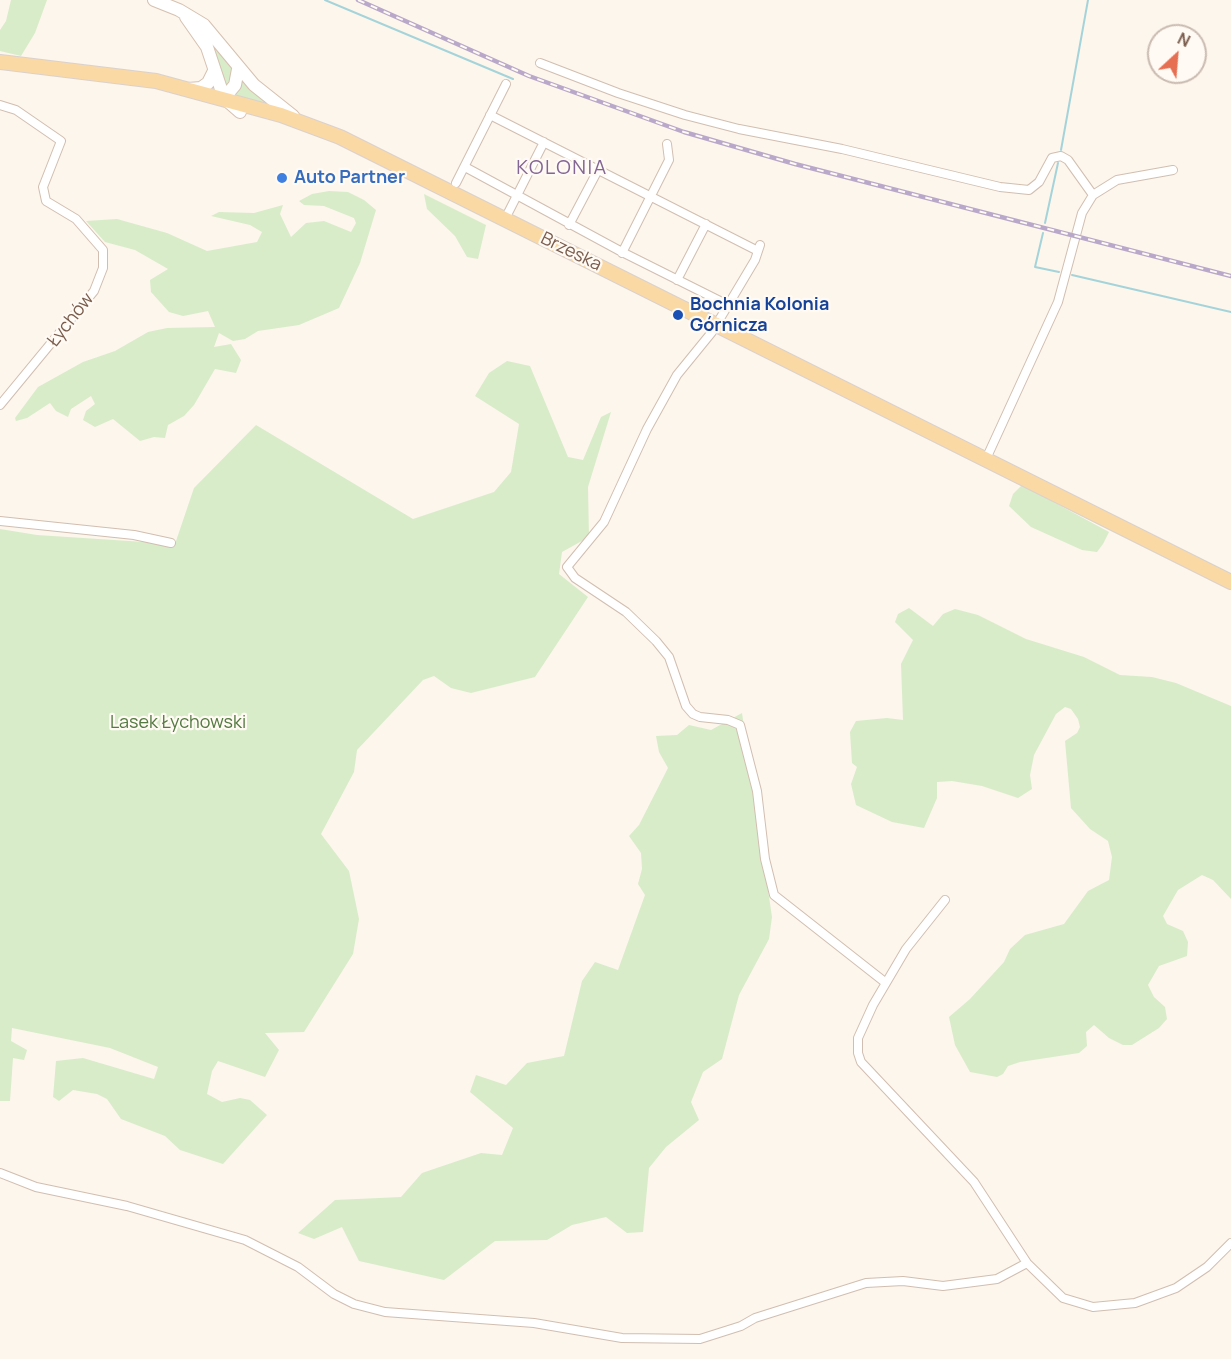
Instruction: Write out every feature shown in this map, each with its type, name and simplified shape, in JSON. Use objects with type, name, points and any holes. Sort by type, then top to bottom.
[{"type":"main road","name":"Brzeska","points":[[154,0],[179,10],[204,25],[218,39],[238,69],[264,96],[305,124]]},
{"type":"main road","name":"Brzeska","points":[[179,10],[207,47],[224,98],[240,112],[326,141],[426,180]]},
{"type":"main road","points":[[0,62],[135,78],[224,98]]},
{"type":"main road","points":[[199,100],[224,98],[235,85],[238,69]]},
{"type":"main road","points":[[70,70],[199,100],[240,112]]},
{"type":"main road","points":[[187,88],[201,88],[208,83],[214,71]]},
{"type":"main road","name":"Brzeska","points":[[224,98],[305,124],[374,152],[1231,582]]},
{"type":"street","points":[[540,63],[618,93],[685,115],[1020,190],[1035,187],[1052,158],[1061,156],[1074,167],[1093,195]]},
{"type":"street","points":[[456,183],[506,84]]},
{"type":"street","name":"Łychów","points":[[0,105],[16,110],[61,141],[43,187],[46,201],[76,219],[103,250],[103,268],[94,291],[0,405]]},
{"type":"street","points":[[490,115],[706,224],[759,248],[716,325],[677,375],[647,429],[604,522],[567,567],[569,573],[626,612],[656,641],[669,657],[686,706],[693,714],[728,720],[740,725],[757,791],[765,859],[774,895],[886,983]]},
{"type":"street","points":[[505,219],[544,142]]},
{"type":"street","points":[[622,253],[669,160],[667,144]]},
{"type":"street","points":[[465,167],[622,253],[728,305]]},
{"type":"street","points":[[569,225],[598,170]]},
{"type":"street","points":[[986,459],[1058,302],[1082,213],[1093,195],[1118,180],[1173,170]]},
{"type":"street","points":[[677,280],[706,224]]},
{"type":"street","points":[[0,521],[134,535],[171,543]]},
{"type":"street","points":[[945,900],[906,950],[886,983],[858,1038],[858,1053],[861,1062],[974,1182],[1027,1263],[1063,1298],[1093,1307],[1135,1303],[1176,1288],[1207,1267],[1231,1243]]},
{"type":"street","points":[[0,1173],[36,1187],[127,1206],[245,1240],[298,1267],[334,1294],[354,1304],[385,1312],[534,1323],[622,1338],[699,1339],[741,1326],[755,1317],[866,1283],[903,1281],[943,1286],[997,1278],[1027,1263]]},
{"type":"green space","points":[[11,0],[47,0],[35,33],[21,56],[0,51],[0,30],[6,21]]},
{"type":"green space","points":[[200,26],[232,64],[234,73],[226,92]]},
{"type":"green space","points":[[241,77],[257,95],[271,108],[232,96]]},
{"type":"green space","points":[[329,191],[348,192],[364,200],[376,210],[360,263],[339,308],[299,325],[258,331],[245,339],[233,341],[219,333],[214,347],[231,344],[241,360],[236,373],[215,369],[194,405],[184,416],[168,425],[165,438],[154,437],[140,441],[113,419],[95,427],[83,420],[86,411],[95,404],[91,396],[71,409],[68,417],[56,411],[50,403],[27,418],[16,421],[15,418],[38,387],[83,362],[115,351],[148,332],[167,328],[215,327],[208,311],[183,316],[169,312],[151,292],[150,280],[168,269],[135,250],[105,242],[86,221],[117,219],[167,233],[207,251],[257,242],[262,232],[250,225],[211,216],[219,212],[254,213],[283,205],[280,214],[291,237],[306,223],[324,221],[351,232],[356,223],[354,218],[324,206],[304,205],[299,201],[312,194]]},
{"type":"green space","points":[[424,194],[486,225],[478,259],[467,257],[455,236],[427,209]]},
{"type":"green space","name":"Lasek Łychowski","points":[[507,361],[530,366],[568,457],[583,460],[601,417],[611,412],[588,487],[589,537],[562,552],[559,574],[588,597],[535,677],[471,693],[451,688],[434,676],[423,680],[357,750],[354,772],[321,834],[349,871],[359,919],[353,954],[304,1032],[265,1033],[279,1050],[265,1077],[218,1061],[212,1071],[207,1094],[222,1102],[240,1098],[250,1100],[267,1115],[223,1164],[180,1150],[165,1136],[121,1119],[107,1099],[97,1094],[73,1090],[59,1101],[53,1097],[56,1061],[83,1058],[154,1079],[158,1067],[110,1048],[12,1028],[11,1041],[27,1050],[24,1060],[13,1058],[10,1101],[0,1101],[0,529],[37,535],[175,544],[194,488],[256,425],[413,519],[494,492],[511,472],[519,424],[475,396],[489,373]]},
{"type":"green space","points":[[1022,485],[1109,532],[1097,552],[1082,550],[1031,527],[1009,506],[1013,494]]},
{"type":"green space","points":[[909,608],[933,626],[943,614],[955,609],[978,615],[1026,639],[1084,657],[1120,675],[1152,677],[1176,683],[1231,706],[1231,899],[1213,880],[1202,875],[1178,890],[1163,916],[1167,924],[1183,931],[1188,942],[1187,956],[1159,966],[1148,985],[1154,997],[1165,1007],[1167,1019],[1159,1028],[1132,1045],[1123,1045],[1109,1038],[1094,1025],[1086,1032],[1087,1046],[1079,1053],[1020,1062],[1008,1066],[1003,1074],[997,1077],[970,1072],[955,1045],[949,1017],[970,999],[1004,962],[1010,949],[1025,935],[1064,924],[1088,891],[1109,880],[1112,857],[1108,841],[1090,829],[1071,808],[1065,741],[1077,733],[1080,727],[1071,709],[1065,707],[1056,714],[1034,755],[1030,775],[1032,789],[1018,798],[982,786],[952,781],[937,782],[937,798],[924,828],[892,822],[856,805],[851,784],[857,767],[852,763],[850,732],[856,721],[887,718],[903,720],[901,664],[913,640],[895,622],[898,614]]},
{"type":"green space","points":[[742,713],[772,917],[769,939],[739,995],[722,1059],[703,1072],[691,1102],[699,1120],[666,1147],[649,1168],[643,1232],[627,1233],[606,1217],[572,1225],[547,1240],[495,1241],[444,1280],[359,1261],[342,1227],[314,1239],[298,1233],[335,1200],[401,1197],[422,1173],[481,1153],[502,1155],[513,1128],[470,1092],[476,1075],[506,1085],[527,1063],[564,1056],[582,981],[595,962],[618,970],[645,895],[638,884],[642,869],[641,853],[629,836],[639,825],[668,768],[659,752],[656,736],[677,735],[689,725],[711,730]]},
{"type":"waterway","points":[[325,0],[513,79]]},
{"type":"waterway","points":[[1061,150],[1088,0]]},
{"type":"waterway","points":[[1045,223],[1058,163]]},
{"type":"waterway","points":[[1043,233],[1035,267],[1059,272]]},
{"type":"waterway","points":[[1072,275],[1231,312]]},
{"type":"railway","points":[[358,0],[529,76],[684,132],[795,164],[1231,276]]},
{"type":"place","name":"Auto Partner","points":[[282,178]]},
{"type":"place","name":"Bochnia Kolonia Górnicza","points":[[678,315]]},
{"type":"district","name":"KOLONIA","points":[[562,168]]}]
